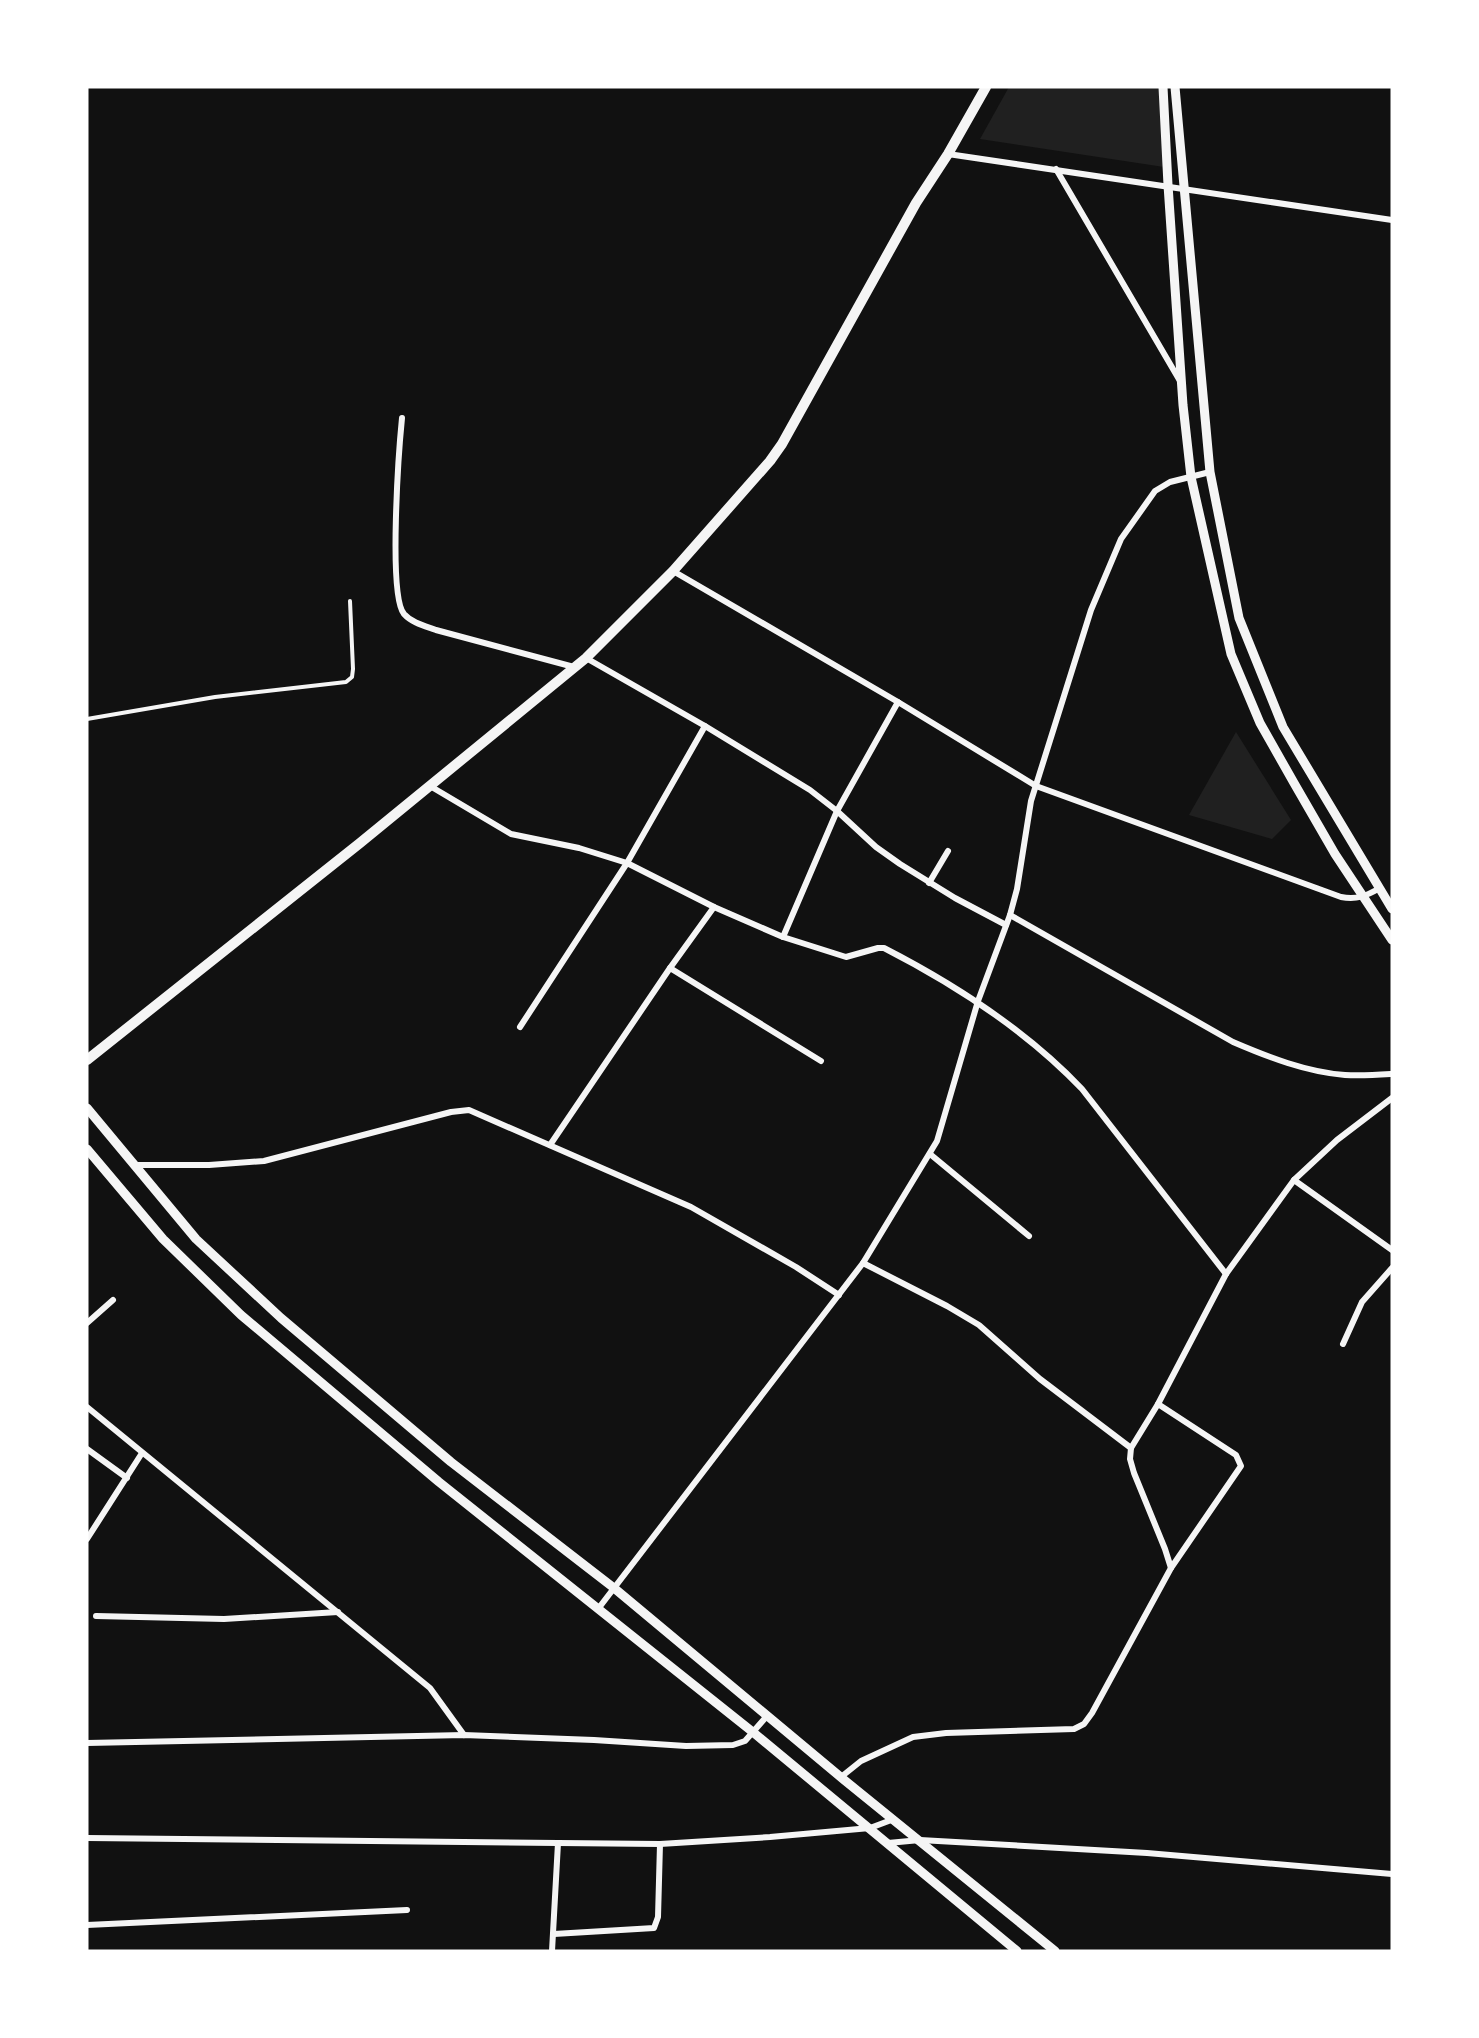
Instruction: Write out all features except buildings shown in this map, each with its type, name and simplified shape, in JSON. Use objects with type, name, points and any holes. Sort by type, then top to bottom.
[{"type":"main road","points":[[87,1060],[430,786],[586,658],[673,572],[770,461],[782,444],[916,203],[948,154],[986,87]]},
{"type":"street","points":[[1163,87],[1182,385],[1191,477],[1231,654],[1248,696],[1294,783],[1392,940]]},
{"type":"street","points":[[1175,87],[1210,472],[1239,618],[1283,727],[1392,909]]},
{"type":"street","points":[[948,154],[1392,220]]},
{"type":"street","points":[[1056,169],[1182,385]]},
{"type":"street","points":[[1176,298],[1195,296]]},
{"type":"street","points":[[402,418],[396,485],[398,602],[403,613],[414,622],[436,630],[575,667]]},
{"type":"street","points":[[598,1609],[863,1263],[930,1154],[941,1133],[978,1001],[1010,915],[1017,889],[1031,801],[1092,610],[1121,539],[1155,491],[1170,482],[1210,472]]},
{"type":"street","points":[[673,572],[898,702],[1036,786],[1341,897],[1356,899],[1380,888]]},
{"type":"street","points":[[586,658],[705,726],[810,790],[876,847],[929,883],[1006,925]]},
{"type":"street","points":[[783,938],[837,812],[898,702]]},
{"type":"street","points":[[520,1027],[627,863],[705,726]]},
{"type":"street","points":[[430,786],[511,834],[579,848],[627,863],[714,907],[783,938],[846,957],[884,948],[978,1001],[1058,1065],[1082,1089],[1226,1274]]},
{"type":"street","points":[[929,883],[948,852]]},
{"type":"street","points":[[550,1145],[714,907]]},
{"type":"street","points":[[1010,915],[1233,1042],[1261,1054],[1298,1066],[1344,1075],[1392,1074]]},
{"type":"street","points":[[670,968],[821,1061]]},
{"type":"street","points":[[1170,1568],[1165,1549],[1134,1473],[1130,1459],[1131,1448],[1158,1404],[1226,1274],[1294,1180],[1337,1140],[1392,1098]]},
{"type":"street","points":[[87,1108],[196,1239],[281,1318],[451,1462],[614,1588],[1055,1951]]},
{"type":"street","points":[[134,1165],[209,1165],[264,1161],[463,1110],[476,1111],[691,1207],[796,1267],[839,1295]]},
{"type":"street","points":[[87,1149],[163,1239],[241,1315],[439,1482],[754,1733],[1017,1951]]},
{"type":"street","points":[[930,1154],[1029,1236]]},
{"type":"street","points":[[1294,1180],[1392,1250]]},
{"type":"street","points":[[863,1263],[979,1325],[1040,1379],[1131,1448]]},
{"type":"street","points":[[1343,1344],[1362,1302],[1392,1268]]},
{"type":"street","points":[[87,1323],[113,1300]]},
{"type":"street","points":[[841,1777],[861,1761],[913,1737],[946,1733],[1074,1729],[1084,1724],[1170,1568],[1240,1466],[1236,1455],[1158,1404]]},
{"type":"street","points":[[87,1407],[430,1688],[464,1735]]},
{"type":"street","points":[[87,1449],[127,1478]]},
{"type":"street","points":[[87,1539],[142,1453]]},
{"type":"street","points":[[96,1616],[224,1619],[339,1612]]},
{"type":"street","points":[[87,1743],[464,1735],[686,1746],[733,1745],[745,1741],[767,1716]]},
{"type":"street","points":[[87,1838],[660,1844],[870,1828],[894,1818]]},
{"type":"street","points":[[888,1843],[920,1840],[1148,1853],[1392,1874]]},
{"type":"street","points":[[552,1951],[558,1843]]},
{"type":"street","points":[[554,1934],[654,1928],[658,1917],[660,1844]]},
{"type":"street","points":[[87,1925],[407,1910]]},
{"type":"lane","points":[[87,719],[215,697],[346,682],[352,677],[353,669],[350,601]]},
{"type":"shaded area","points":[[1009,87],[1162,87],[1164,167],[980,139]]},
{"type":"shaded area","points":[[1236,732],[1291,820],[1272,839],[1189,815]]}]
